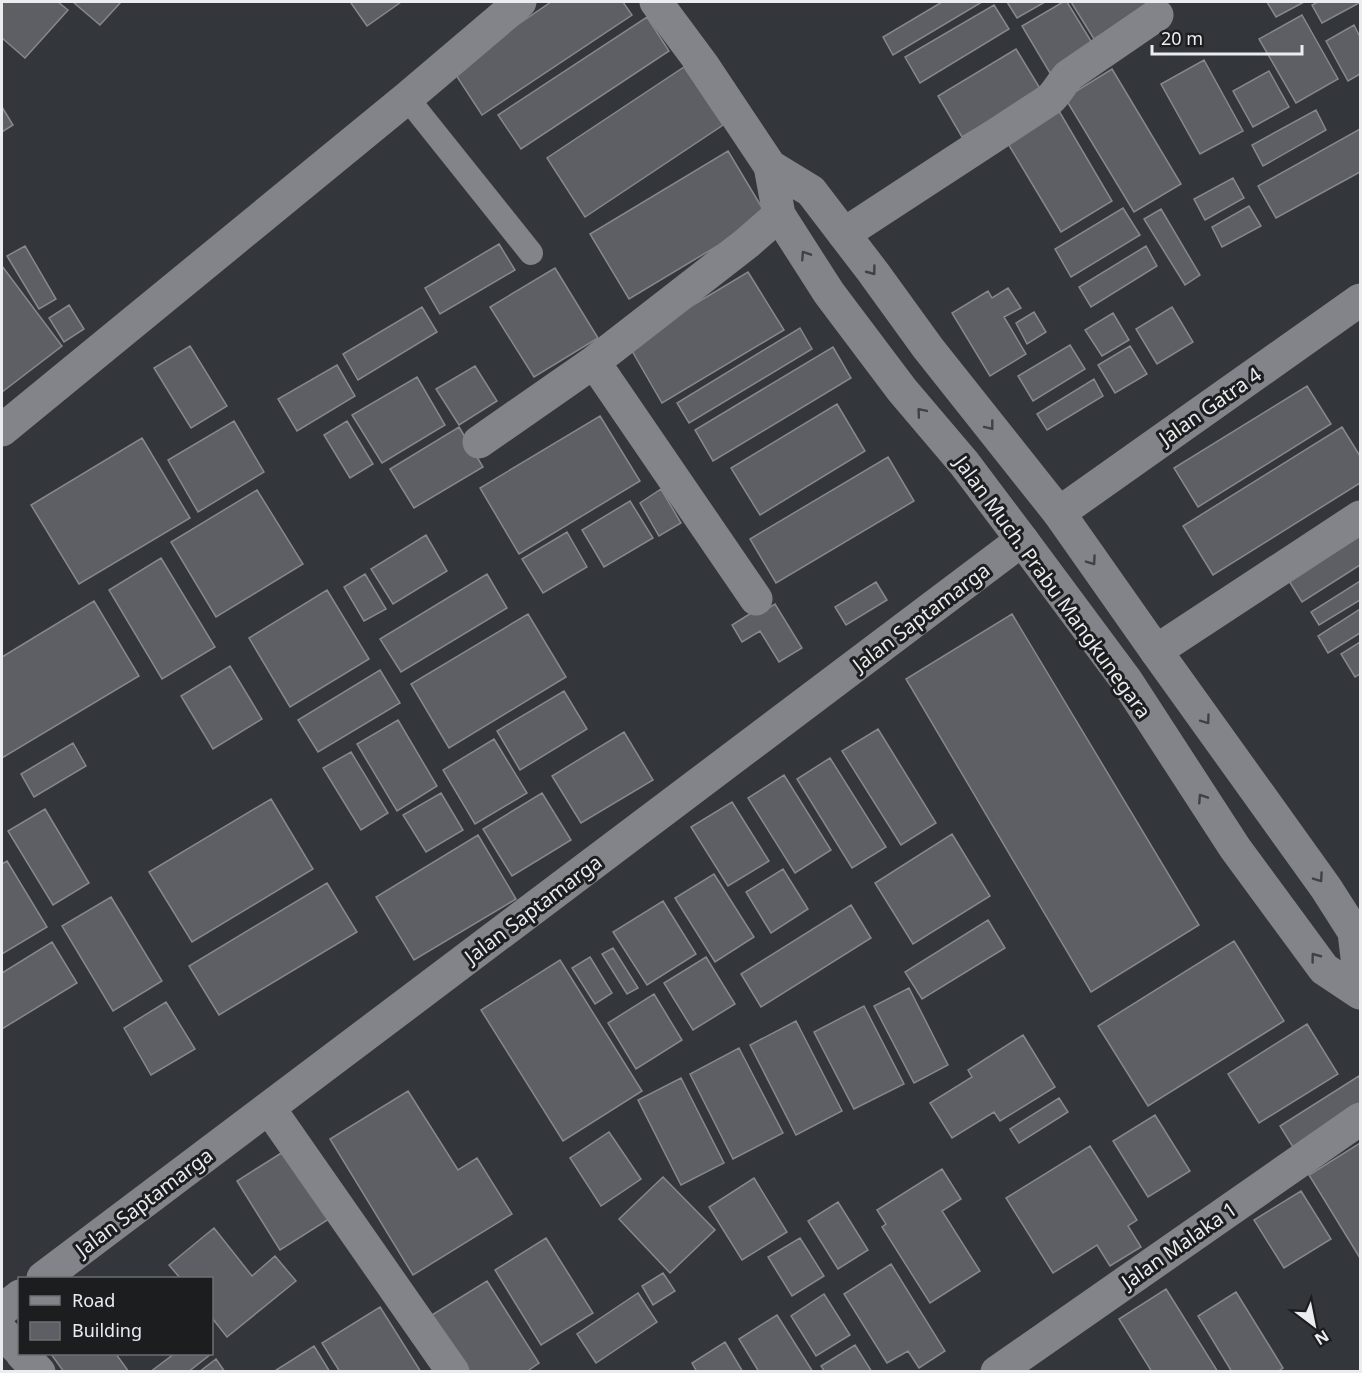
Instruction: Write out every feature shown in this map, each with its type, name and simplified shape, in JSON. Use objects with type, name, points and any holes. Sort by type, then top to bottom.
[{"type":"street","points":[[2,430],[407,98],[520,2]]},
{"type":"street","name":"Jalan Much. Prabu Mangkunegara","points":[[656,2],[702,64],[770,166],[779,215],[829,293],[902,390],[964,463],[1126,680],[1235,848],[1324,969],[1360,993]]},
{"type":"street","points":[[844,234],[1049,100],[1068,76],[1157,15]]},
{"type":"street","name":"Jalan Much. Prabu Mangkunegara","points":[[770,166],[811,191],[928,348],[1059,513],[1326,888],[1354,932],[1360,983]]},
{"type":"street","points":[[479,442],[594,362],[747,243],[779,215]]},
{"type":"street","name":"Jalan Gatra 4","points":[[1059,513],[1360,300]]},
{"type":"street","points":[[594,362],[756,599]]},
{"type":"street","points":[[1156,651],[1360,517]]},
{"type":"street","name":"Jalan Saptamarga","points":[[44,1277],[1022,540]]},
{"type":"street","points":[[269,1108],[453,1371]]},
{"type":"street","name":"Jalan Malaka 1","points":[[997,1371],[1360,1119]]},
{"type":"street","points":[[2,1310],[18,1298]]},
{"type":"street","points":[[2,1332],[18,1349]]},
{"type":"street","points":[[24,1355],[39,1371]]},
{"type":"lane","points":[[407,98],[531,253]]},
{"type":"building","points":[[2,2],[58,2],[68,10],[25,58],[2,38]]},
{"type":"building","points":[[73,2],[121,2],[100,25]]},
{"type":"building","points":[[352,2],[401,2],[367,26]]},
{"type":"building","points":[[551,2],[623,2],[632,15],[482,115],[452,69]]},
{"type":"building","points":[[942,2],[982,2],[893,55],[883,37]]},
{"type":"building","points":[[1007,2],[1045,2],[1017,18]]},
{"type":"building","points":[[1063,2],[1067,2],[1094,46],[1050,73],[1022,26]]},
{"type":"building","points":[[1071,2],[1156,2],[1094,39]]},
{"type":"building","points":[[1267,2],[1304,2],[1276,17]]},
{"type":"building","points":[[1318,2],[1359,3],[1322,23],[1312,5]]},
{"type":"building","points":[[994,5],[1009,29],[920,83],[905,57]]},
{"type":"building","points":[[1302,15],[1338,79],[1296,103],[1259,39]]},
{"type":"building","points":[[647,17],[669,51],[521,149],[498,115]]},
{"type":"building","points":[[1354,25],[1360,37],[1360,74],[1348,81],[1326,41]]},
{"type":"building","points":[[1016,49],[1041,90],[962,137],[938,96]]},
{"type":"building","points":[[1204,60],[1243,131],[1200,154],[1161,84]]},
{"type":"building","points":[[684,67],[723,125],[585,217],[547,158]]},
{"type":"building","points":[[1112,69],[1181,184],[1134,212],[1065,98]]},
{"type":"building","points":[[1269,71],[1289,107],[1253,127],[1233,91]]},
{"type":"building","points":[[2,107],[13,125],[2,132]]},
{"type":"building","points":[[1316,110],[1326,130],[1263,166],[1252,145]]},
{"type":"building","points":[[1059,111],[1112,201],[1061,232],[1007,142]]},
{"type":"building","points":[[1360,129],[1360,172],[1276,218],[1258,186]]},
{"type":"building","points":[[728,151],[767,216],[629,299],[590,234]]},
{"type":"building","points":[[1233,178],[1244,198],[1205,220],[1194,199]]},
{"type":"building","points":[[1249,206],[1261,226],[1222,247],[1212,227]]},
{"type":"building","points":[[1123,208],[1140,235],[1071,277],[1055,249]]},
{"type":"building","points":[[1161,209],[1200,275],[1185,285],[1144,219]]},
{"type":"building","points":[[499,244],[515,270],[440,314],[425,288]]},
{"type":"building","points":[[25,246],[56,299],[39,309],[7,256]]},
{"type":"building","points":[[1146,246],[1157,266],[1091,307],[1079,287]]},
{"type":"building","points":[[2,266],[62,346],[2,392]]},
{"type":"building","points":[[555,268],[598,338],[534,377],[490,307]]},
{"type":"building","points":[[748,272],[784,330],[662,403],[628,344]]},
{"type":"building","points":[[1008,288],[1021,308],[1004,317],[1026,354],[990,376],[952,313],[988,291],[992,298]]},
{"type":"building","points":[[69,305],[84,329],[64,342],[49,318]]},
{"type":"building","points":[[422,307],[437,332],[358,380],[343,354]]},
{"type":"building","points":[[1172,307],[1193,342],[1157,364],[1136,329]]},
{"type":"building","points":[[1034,312],[1046,332],[1027,344],[1016,323]]},
{"type":"building","points":[[1113,313],[1129,340],[1102,356],[1085,330]]},
{"type":"building","points":[[800,328],[812,349],[689,423],[677,403]]},
{"type":"building","points":[[1070,345],[1085,369],[1033,401],[1018,376]]},
{"type":"building","points":[[190,346],[227,406],[191,428],[154,368]]},
{"type":"building","points":[[1130,346],[1147,374],[1115,393],[1098,365]]},
{"type":"building","points":[[833,347],[851,378],[713,461],[695,430]]},
{"type":"building","points":[[337,365],[355,396],[297,431],[278,399]]},
{"type":"building","points":[[475,366],[497,401],[459,425],[436,389]]},
{"type":"building","points":[[417,377],[445,425],[382,463],[352,415]]},
{"type":"building","points":[[1094,379],[1103,396],[1047,430],[1037,414]]},
{"type":"building","points":[[1307,386],[1331,424],[1198,507],[1174,468]]},
{"type":"building","points":[[837,404],[865,451],[760,515],[731,468]]},
{"type":"building","points":[[600,416],[640,481],[519,554],[480,488]]},
{"type":"building","points":[[234,421],[264,472],[198,512],[168,460]]},
{"type":"building","points":[[347,421],[373,464],[350,478],[324,435]]},
{"type":"building","points":[[459,427],[483,467],[414,508],[390,469]]},
{"type":"building","points":[[1342,427],[1360,456],[1360,483],[1213,575],[1183,526]]},
{"type":"building","points":[[142,438],[190,518],[79,584],[31,505]]},
{"type":"building","points":[[888,457],[914,501],[776,583],[750,539]]},
{"type":"building","points":[[661,489],[681,523],[659,536],[640,503]]},
{"type":"building","points":[[257,490],[303,564],[216,617],[171,542]]},
{"type":"building","points":[[630,501],[653,538],[604,567],[582,530]]},
{"type":"building","points":[[567,532],[587,567],[543,593],[522,559]]},
{"type":"building","points":[[426,535],[447,571],[393,604],[371,569]]},
{"type":"building","points":[[1360,536],[1360,565],[1302,602],[1289,581]]},
{"type":"building","points":[[161,558],[215,647],[162,679],[109,590]]},
{"type":"building","points":[[365,574],[386,609],[364,621],[344,587]]},
{"type":"building","points":[[487,574],[507,608],[401,672],[380,639]]},
{"type":"building","points":[[1360,581],[1360,600],[1319,625],[1311,612]]},
{"type":"building","points":[[876,582],[887,600],[846,625],[835,607]]},
{"type":"building","points":[[327,590],[369,659],[290,707],[249,638]]},
{"type":"building","points":[[94,601],[139,676],[2,758],[2,657]]},
{"type":"building","points":[[775,604],[802,648],[779,662],[760,631],[742,642],[732,625],[764,605],[767,609]]},
{"type":"building","points":[[1360,609],[1360,633],[1328,653],[1318,636]]},
{"type":"building","points":[[528,614],[566,677],[449,748],[411,684]]},
{"type":"building","points":[[1012,614],[1199,925],[1091,992],[906,679]]},
{"type":"building","points":[[1360,642],[1360,674],[1355,677],[1341,654]]},
{"type":"building","points":[[230,666],[262,719],[213,749],[181,696]]},
{"type":"building","points":[[380,670],[400,703],[318,752],[298,720]]},
{"type":"building","points":[[564,691],[587,729],[520,770],[497,731]]},
{"type":"building","points":[[398,720],[437,786],[397,811],[357,744]]},
{"type":"building","points":[[878,729],[936,823],[901,845],[842,751]]},
{"type":"building","points":[[624,732],[653,780],[581,823],[552,776]]},
{"type":"building","points":[[494,739],[527,793],[475,824],[443,770]]},
{"type":"building","points":[[73,743],[86,766],[34,797],[21,774]]},
{"type":"building","points":[[351,752],[388,813],[361,830],[323,768]]},
{"type":"building","points":[[830,758],[886,847],[852,868],[797,779]]},
{"type":"building","points":[[784,775],[831,850],[795,873],[748,798]]},
{"type":"building","points":[[441,793],[463,830],[426,852],[403,815]]},
{"type":"building","points":[[542,793],[571,840],[512,876],[483,829]]},
{"type":"building","points":[[271,799],[313,869],[192,942],[149,872]]},
{"type":"building","points":[[732,802],[769,861],[728,886],[691,827]]},
{"type":"building","points":[[45,809],[89,883],[53,905],[8,831]]},
{"type":"building","points":[[952,834],[990,896],[913,944],[875,883]]},
{"type":"building","points":[[478,835],[516,899],[414,960],[376,897]]},
{"type":"building","points":[[7,861],[47,927],[2,954],[2,864]]},
{"type":"building","points":[[783,869],[808,909],[771,933],[746,892]]},
{"type":"building","points":[[714,874],[754,937],[715,962],[675,898]]},
{"type":"building","points":[[327,883],[357,932],[219,1015],[189,966]]},
{"type":"building","points":[[111,897],[162,981],[113,1011],[62,926]]},
{"type":"building","points":[[663,901],[696,954],[647,985],[613,932]]},
{"type":"building","points":[[851,905],[871,938],[761,1007],[741,974]]},
{"type":"building","points":[[988,920],[1005,948],[922,999],[905,972]]},
{"type":"building","points":[[1234,941],[1284,1021],[1148,1106],[1098,1026]]},
{"type":"building","points":[[52,942],[77,983],[2,1029],[2,973]]},
{"type":"building","points":[[613,948],[638,988],[627,994],[602,954]]},
{"type":"building","points":[[590,957],[612,993],[595,1004],[572,968]]},
{"type":"building","points":[[706,957],[735,1004],[693,1030],[664,983]]},
{"type":"building","points":[[560,960],[642,1091],[563,1141],[481,1010]]},
{"type":"building","points":[[909,988],[948,1065],[914,1083],[874,1006]]},
{"type":"building","points":[[654,994],[682,1040],[636,1069],[608,1023]]},
{"type":"building","points":[[166,1002],[195,1049],[151,1075],[124,1028]]},
{"type":"building","points":[[864,1006],[904,1084],[854,1109],[814,1032]]},
{"type":"building","points":[[796,1021],[842,1111],[796,1135],[750,1045]]},
{"type":"building","points":[[1307,1024],[1338,1074],[1259,1123],[1228,1074]]},
{"type":"building","points":[[1023,1035],[1055,1087],[1000,1121],[994,1112],[952,1138],[930,1103],[972,1077],[968,1070]]},
{"type":"building","points":[[739,1048],[783,1133],[733,1159],[690,1074]]},
{"type":"building","points":[[1359,1076],[1360,1105],[1293,1147],[1280,1126]]},
{"type":"building","points":[[681,1078],[724,1163],[681,1185],[638,1100]]},
{"type":"building","points":[[408,1091],[458,1170],[477,1158],[512,1214],[413,1275],[330,1139]]},
{"type":"building","points":[[1059,1098],[1068,1112],[1019,1143],[1010,1129]]},
{"type":"building","points":[[1155,1115],[1190,1171],[1148,1197],[1113,1141]]},
{"type":"building","points":[[609,1132],[641,1179],[601,1206],[570,1158]]},
{"type":"building","points":[[1360,1143],[1360,1258],[1309,1175]]},
{"type":"building","points":[[1090,1146],[1137,1220],[1128,1226],[1141,1247],[1110,1266],[1097,1245],[1053,1273],[1006,1198]]},
{"type":"building","points":[[286,1150],[329,1219],[280,1250],[237,1181]]},
{"type":"building","points":[[942,1169],[961,1199],[942,1211],[980,1271],[930,1303],[882,1227],[886,1224],[877,1210]]},
{"type":"building","points":[[663,1177],[715,1230],[670,1273],[619,1219]]},
{"type":"building","points":[[754,1178],[787,1232],[742,1260],[709,1207]]},
{"type":"building","points":[[1301,1191],[1331,1239],[1284,1268],[1254,1220]]},
{"type":"building","points":[[838,1202],[868,1250],[838,1269],[808,1221]]},
{"type":"building","points":[[214,1228],[252,1276],[275,1256],[296,1281],[227,1337],[213,1319],[213,1277],[179,1277],[169,1265]]},
{"type":"building","points":[[546,1238],[593,1313],[541,1345],[495,1270]]},
{"type":"building","points":[[800,1238],[824,1276],[792,1296],[768,1257]]},
{"type":"building","points":[[891,1264],[945,1351],[919,1368],[908,1351],[887,1363],[844,1294]]},
{"type":"building","points":[[663,1273],[675,1291],[653,1305],[642,1286]]},
{"type":"building","points":[[487,1281],[539,1363],[526,1372],[461,1372],[427,1318]]},
{"type":"building","points":[[1166,1289],[1218,1372],[1152,1372],[1119,1319]]},
{"type":"building","points":[[1236,1292],[1283,1368],[1277,1372],[1232,1372],[1198,1316]]},
{"type":"building","points":[[638,1293],[657,1322],[596,1363],[577,1334]]},
{"type":"building","points":[[824,1294],[850,1335],[816,1356],[791,1316]]},
{"type":"building","points":[[380,1307],[421,1372],[340,1372],[322,1343]]},
{"type":"building","points":[[777,1315],[813,1372],[759,1372],[739,1339]]},
{"type":"building","points":[[725,1342],[743,1372],[697,1372],[692,1363]]},
{"type":"building","points":[[855,1345],[872,1372],[825,1372],[821,1366]]},
{"type":"building","points":[[314,1346],[330,1372],[273,1372]]},
{"type":"building","points":[[52,1355],[117,1355],[129,1372],[64,1372]]},
{"type":"building","points":[[173,1355],[210,1355],[188,1372],[150,1372]]},
{"type":"building","points":[[216,1359],[225,1372],[199,1372]]}]
